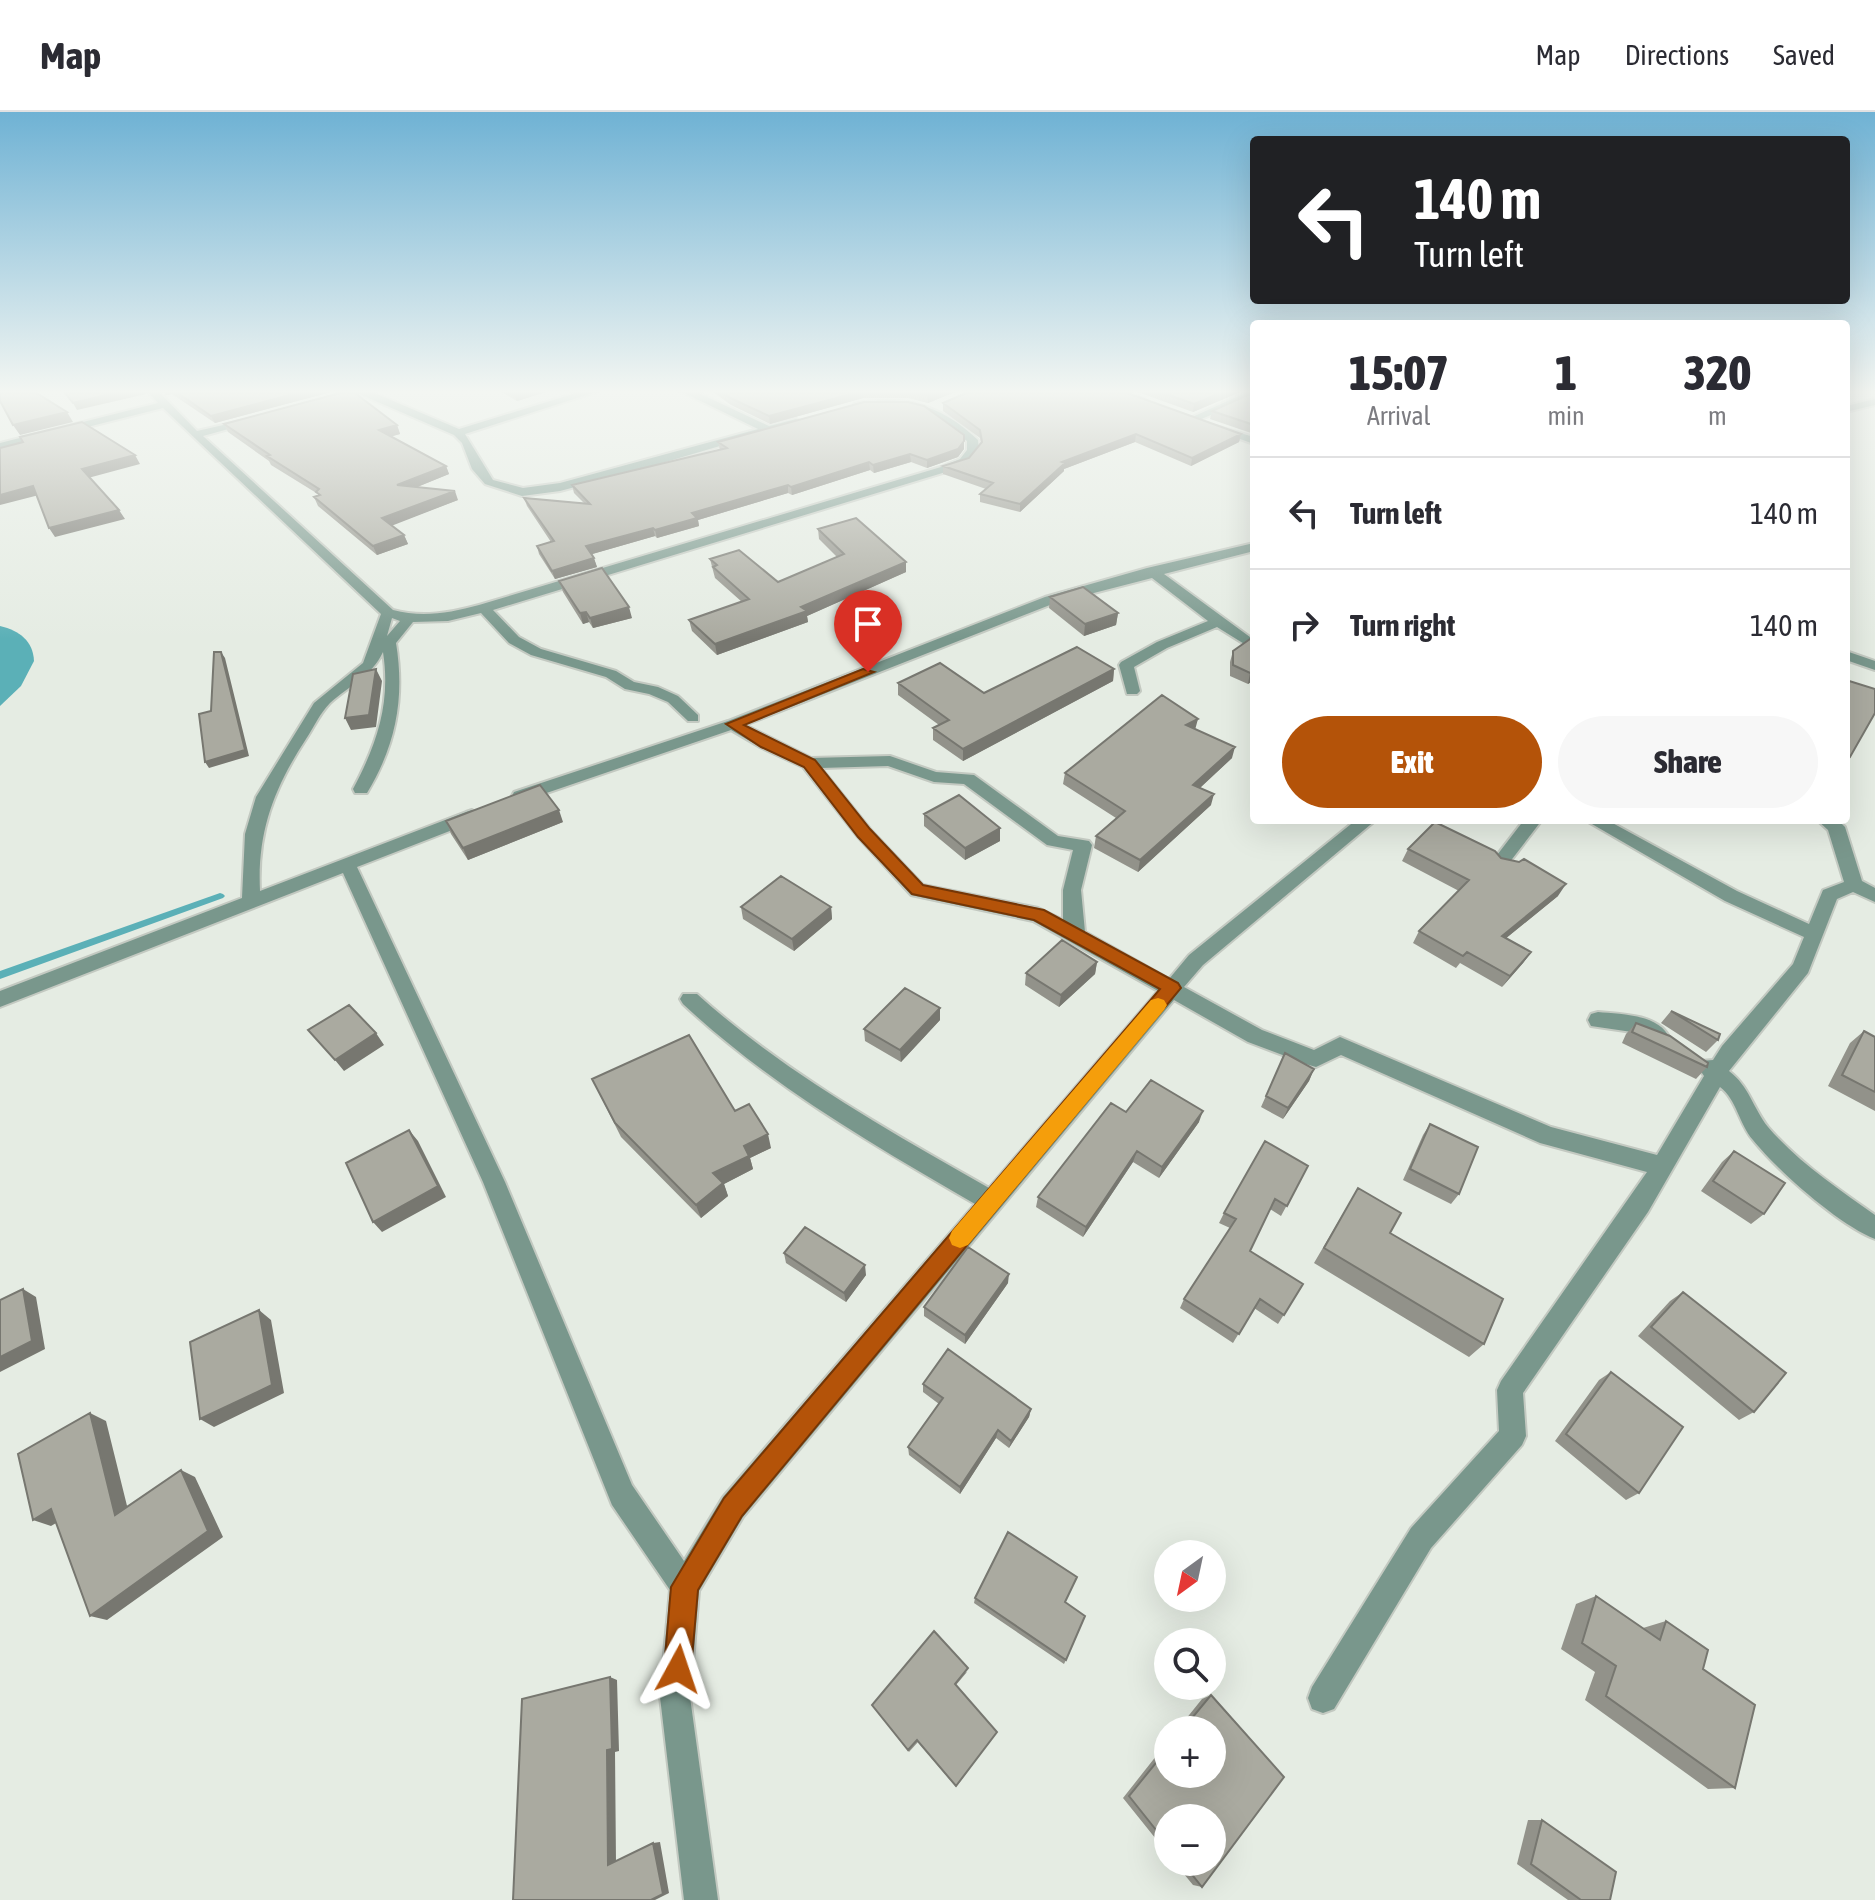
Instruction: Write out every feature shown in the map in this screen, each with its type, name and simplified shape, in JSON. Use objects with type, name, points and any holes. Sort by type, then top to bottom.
[{"type":"street","points":[[236,472],[388,613],[409,619],[434,619],[484,608],[934,472]]},
{"type":"street","points":[[481,472],[489,482],[522,492],[560,487],[617,472]]},
{"type":"street","points":[[0,999],[493,807],[733,724],[1050,600],[1250,548]]},
{"type":"street","points":[[1152,571],[1250,643]]},
{"type":"street","points":[[484,608],[514,640],[536,652],[611,674],[630,686],[653,690],[673,699],[693,718]]},
{"type":"street","points":[[251,903],[248,860],[258,808],[278,768],[323,703],[361,674],[374,658],[380,624],[388,613]]},
{"type":"street","points":[[361,789],[384,746],[394,704],[395,671],[389,643],[409,619]]},
{"type":"street","points":[[1132,691],[1126,665],[1162,645],[1217,622]]},
{"type":"street","points":[[1850,657],[1875,666]]},
{"type":"street","points":[[733,724],[766,744],[809,763],[890,761],[934,777],[968,779],[1053,841],[1083,845],[1074,869],[1070,921],[1076,935]]},
{"type":"street","points":[[809,763],[864,833],[917,890],[1038,915],[1255,1036],[1316,1059],[1340,1045],[1548,1136],[1663,1166]]},
{"type":"street","points":[[701,1900],[675,1697],[685,1587],[733,1507],[1196,960],[1362,824]]},
{"type":"street","points":[[1500,863],[1530,824]]},
{"type":"street","points":[[1601,824],[1731,896],[1815,934]]},
{"type":"street","points":[[1832,824],[1836,827],[1854,885],[1875,896]]},
{"type":"street","points":[[351,872],[374,929],[494,1182],[622,1495],[685,1587]]},
{"type":"street","points":[[1323,1698],[1421,1538],[1513,1436],[1510,1390],[1640,1205],[1729,1052],[1801,968],[1829,895],[1854,885]]},
{"type":"street","points":[[690,999],[724,1032],[827,1107],[991,1201]]},
{"type":"street","points":[[1598,1020],[1635,1024],[1717,1073],[1735,1087],[1759,1132],[1769,1143],[1811,1183],[1875,1228]]},
{"type":"water","points":[[0,626],[14,631],[28,642],[34,661],[21,686],[0,706]]},
{"type":"building","points":[[0,472],[85,472],[119,510],[49,528],[33,486],[0,495]]},
{"type":"building","points":[[293,472],[429,472],[397,485],[455,491],[382,518],[404,535],[373,546],[314,497],[320,495],[316,492],[319,489]]},
{"type":"building","points":[[625,472],[836,472],[692,513],[697,518],[586,546],[594,558],[552,571],[537,546],[554,541],[524,498],[590,504],[572,485]]},
{"type":"building","points":[[962,472],[1055,472],[1020,504],[980,494],[993,483]]},
{"type":"building","points":[[856,518],[906,562],[801,607],[807,611],[715,644],[689,620],[749,599],[713,567],[717,565],[710,559],[739,550],[778,582],[844,554],[818,529]]},
{"type":"building","points":[[602,568],[629,607],[590,618],[586,612],[580,613],[559,581]]},
{"type":"building","points":[[1083,587],[1118,613],[1085,624],[1050,597]]},
{"type":"building","points":[[1250,639],[1250,673],[1233,665],[1233,651]]},
{"type":"building","points":[[1077,647],[1114,669],[963,749],[933,728],[949,720],[898,683],[940,663],[984,693]]},
{"type":"building","points":[[214,652],[221,652],[245,750],[205,762],[199,714],[211,711]]},
{"type":"building","points":[[376,669],[369,715],[345,718],[353,674]]},
{"type":"building","points":[[1850,681],[1875,689],[1875,713],[1850,757]]},
{"type":"building","points":[[1162,695],[1198,719],[1186,725],[1235,747],[1193,785],[1214,794],[1140,860],[1096,836],[1125,811],[1065,773]]},
{"type":"building","points":[[540,785],[559,810],[463,848],[446,821]]},
{"type":"building","points":[[959,795],[1000,828],[965,848],[924,814]]},
{"type":"building","points":[[1433,824],[1439,824],[1495,851],[1501,858],[1519,862],[1524,859],[1566,884],[1502,936],[1531,952],[1510,976],[1467,952],[1463,956],[1419,931],[1469,880],[1408,849]]},
{"type":"building","points":[[781,876],[831,907],[792,939],[741,907]]},
{"type":"building","points":[[1062,940],[1097,962],[1061,995],[1026,973]]},
{"type":"building","points":[[905,988],[940,1008],[900,1050],[864,1029]]},
{"type":"building","points":[[349,1005],[376,1033],[335,1060],[308,1030]]},
{"type":"building","points":[[1671,1011],[1720,1034],[1718,1040]]},
{"type":"building","points":[[1636,1023],[1670,1036],[1708,1063],[1707,1067],[1632,1032]]},
{"type":"building","points":[[1864,1031],[1875,1037],[1875,1092],[1842,1075]]},
{"type":"building","points":[[689,1035],[735,1111],[749,1104],[768,1134],[744,1146],[749,1156],[713,1173],[723,1183],[696,1205],[615,1123],[592,1079]]},
{"type":"building","points":[[1285,1053],[1314,1069],[1288,1108],[1266,1096]]},
{"type":"building","points":[[1151,1080],[1203,1111],[1162,1167],[1137,1151],[1086,1227],[1038,1197],[1111,1103],[1126,1112]]},
{"type":"building","points":[[1430,1124],[1478,1147],[1459,1194],[1410,1169]]},
{"type":"building","points":[[409,1130],[438,1186],[373,1222],[346,1163]]},
{"type":"building","points":[[1265,1141],[1308,1166],[1287,1206],[1275,1199],[1250,1251],[1303,1284],[1284,1315],[1260,1299],[1239,1334],[1184,1299],[1236,1219],[1224,1213]]},
{"type":"building","points":[[1734,1151],[1785,1183],[1764,1214],[1713,1181]]},
{"type":"building","points":[[1358,1188],[1401,1213],[1390,1233],[1503,1299],[1484,1344],[1324,1248]]},
{"type":"building","points":[[805,1227],[865,1265],[844,1293],[784,1253]]},
{"type":"building","points":[[968,1247],[1009,1274],[965,1335],[924,1307]]},
{"type":"building","points":[[23,1289],[32,1341],[0,1357],[0,1300]]},
{"type":"building","points":[[1683,1292],[1786,1373],[1754,1412],[1651,1327]]},
{"type":"building","points":[[259,1310],[272,1385],[200,1419],[190,1342]]},
{"type":"building","points":[[948,1349],[1031,1409],[1011,1441],[998,1430],[960,1487],[908,1447],[943,1398],[923,1384]]},
{"type":"building","points":[[1611,1372],[1683,1427],[1639,1493],[1566,1434]]},
{"type":"building","points":[[90,1413],[115,1515],[181,1470],[208,1531],[90,1616],[51,1509],[33,1520],[18,1454]]},
{"type":"building","points":[[1008,1532],[1077,1577],[1065,1602],[1085,1616],[1066,1660],[975,1598]]},
{"type":"building","points":[[1596,1596],[1660,1640],[1666,1621],[1708,1650],[1703,1669],[1755,1705],[1735,1788],[1606,1696],[1616,1666],[1582,1643]]},
{"type":"building","points":[[934,1631],[968,1668],[955,1684],[997,1732],[956,1786],[917,1740],[908,1750],[872,1705]]},
{"type":"building","points":[[610,1677],[612,1749],[607,1750],[608,1865],[653,1843],[663,1894],[651,1900],[513,1900],[522,1699]]},
{"type":"building","points":[[1207,1700],[1215,1700],[1284,1777],[1226,1855],[1226,1804],[1154,1804],[1154,1827],[1129,1796],[1154,1765],[1154,1788],[1226,1788],[1226,1716],[1194,1716]]},
{"type":"building","points":[[1542,1820],[1616,1872],[1610,1900],[1581,1900],[1531,1864]]},
{"type":"building","points":[[1193,1876],[1210,1876],[1202,1887]]},
{"type":"waterway","points":[[0,975],[220,896]]},
{"type":"slow traffic","points":[[960,1238],[1158,1005]]},
{"type":"route","points":[[678,1669],[685,1587],[733,1507],[1172,988],[1038,915],[917,890],[864,833],[809,763],[766,744],[733,724],[868,672]]}]
